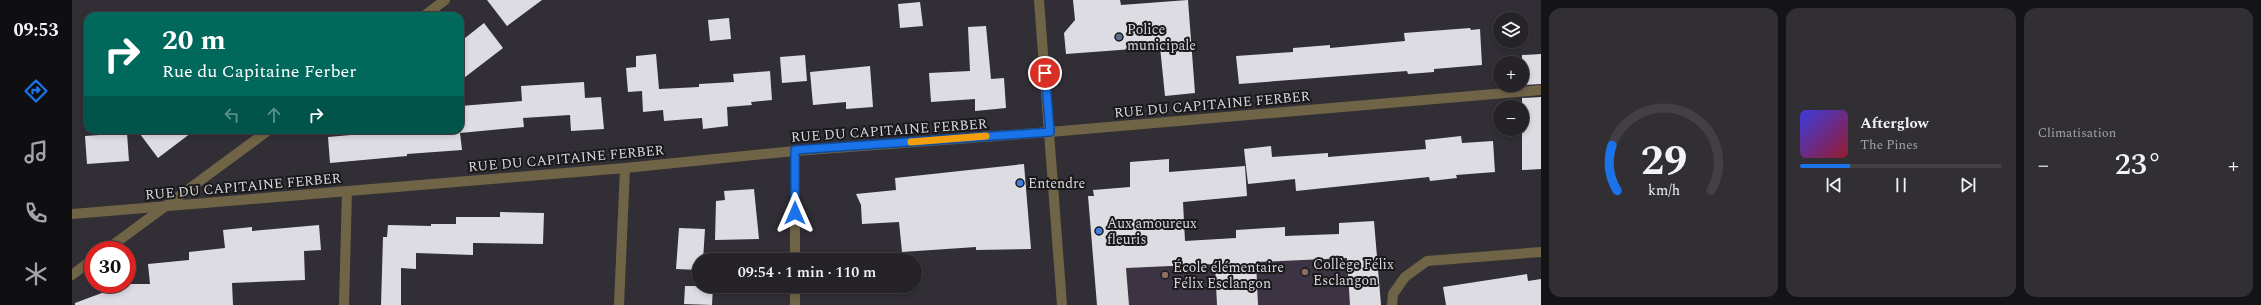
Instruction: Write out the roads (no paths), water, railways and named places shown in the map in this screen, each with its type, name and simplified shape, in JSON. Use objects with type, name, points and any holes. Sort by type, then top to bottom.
[{"type":"street","points":[[429,12],[445,0]]},
{"type":"street","points":[[1039,0],[1062,305]]},
{"type":"street","name":"RUE DU CAPITAINE FERBER","points":[[72,214],[625,168],[795,150],[1050,132],[1541,90]]},
{"type":"street","points":[[118,241],[264,134]]},
{"type":"street","points":[[795,150],[795,253]]},
{"type":"street","points":[[619,305],[625,168]]},
{"type":"street","points":[[344,305],[347,191]]},
{"type":"street","points":[[1392,305],[1393,294],[1405,277],[1427,260],[1541,252]]},
{"type":"street","points":[[72,275],[84,266]]},
{"type":"street","points":[[795,293],[795,305]]},
{"type":"place","name":"Police municipale","points":[[1119,37]]},
{"type":"place","name":"Entendre","points":[[1020,183]]},
{"type":"place","name":"Aux amoureux fleuris","points":[[1099,231]]},
{"type":"place","name":"Collège Félix Esclangon","points":[[1305,272]]},
{"type":"place","name":"École élémentaire Félix Esclangon","points":[[1165,275]]}]
